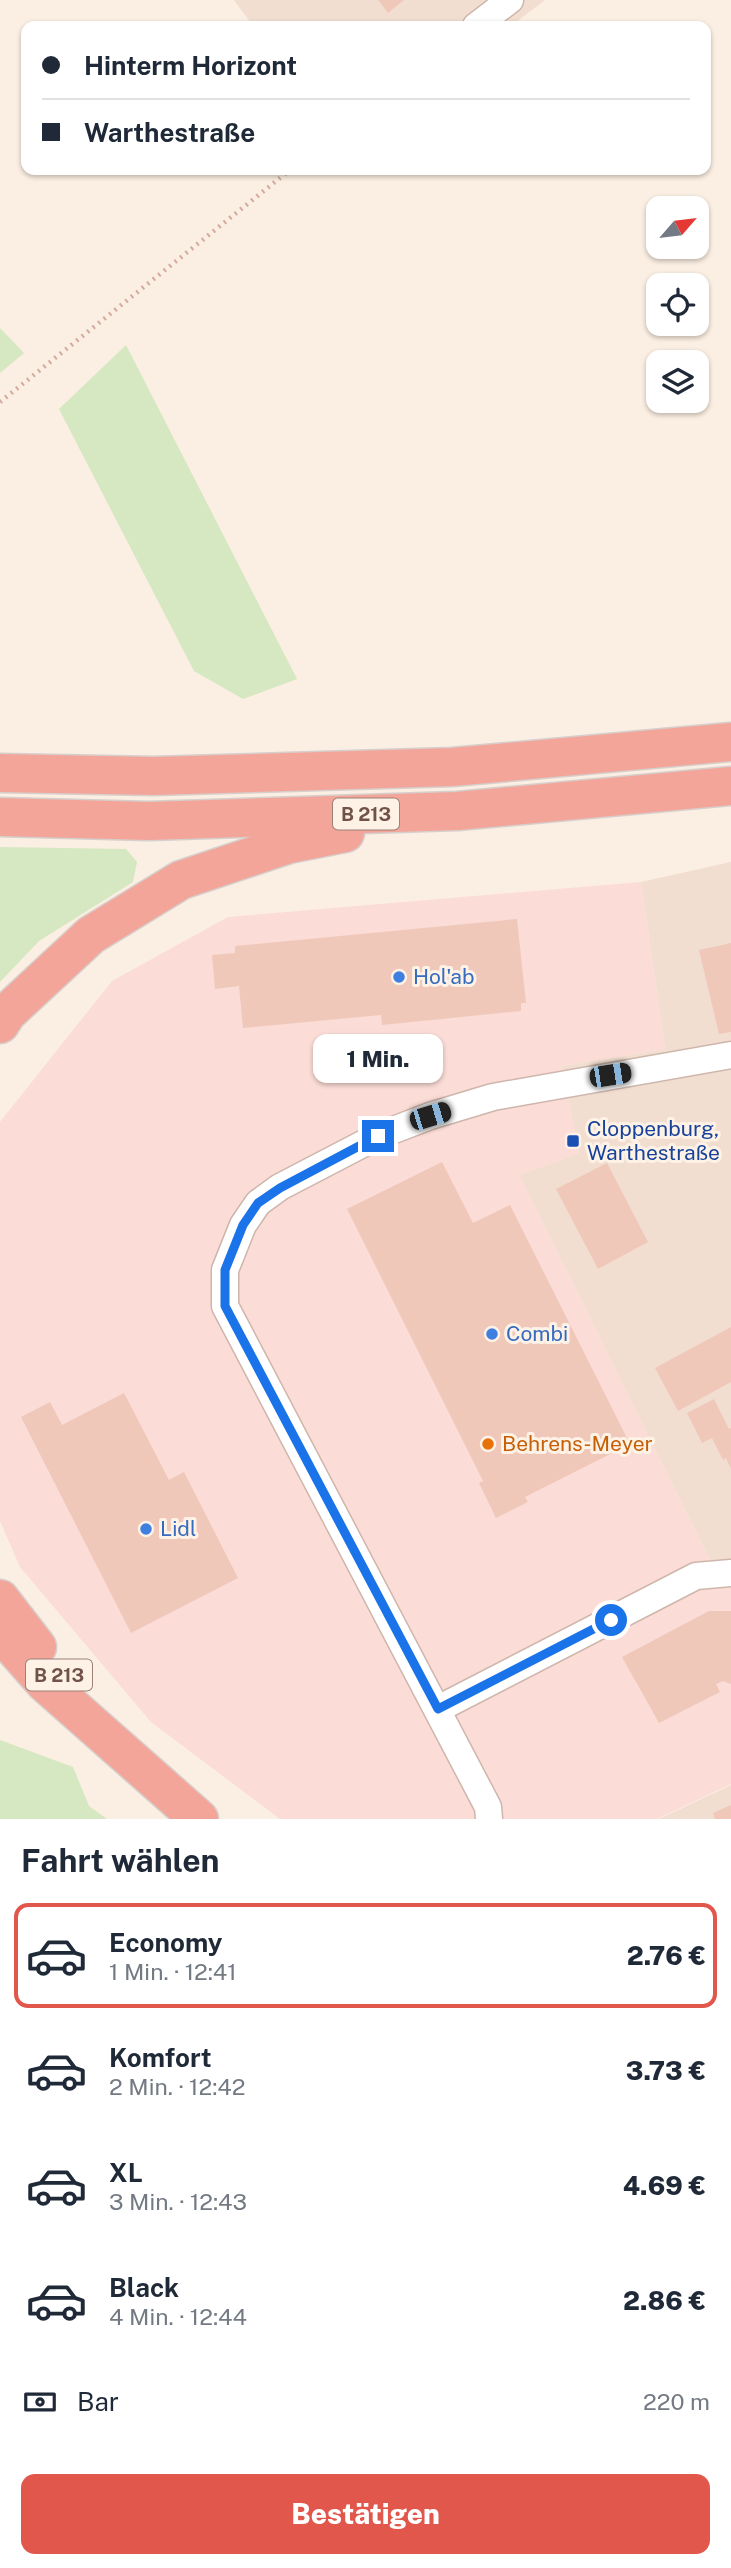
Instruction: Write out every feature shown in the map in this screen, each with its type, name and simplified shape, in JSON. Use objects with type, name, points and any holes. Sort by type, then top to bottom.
[{"type":"highway","name":"B 213","points":[[0,772],[154,776],[452,767],[731,742]]},
{"type":"highway","name":"B 213","points":[[0,817],[149,821],[457,811],[731,786]]},
{"type":"highway","name":"B 213","points":[[0,1024],[7,1013],[90,935],[181,880],[289,844],[457,811]]},
{"type":"highway","name":"B 213","points":[[0,1599],[118,1750]]},
{"type":"highway","name":"B 213","points":[[0,1632],[45,1683],[118,1750]]},
{"type":"highway","points":[[118,1750],[198,1819]]},
{"type":"street","points":[[483,21],[510,0]]},
{"type":"street","points":[[489,1819],[488,1807],[438,1709],[225,1306],[225,1270],[243,1225],[258,1203],[280,1188],[378,1136],[430,1116],[493,1097],[731,1055]]},
{"type":"street","points":[[438,1709],[696,1576],[731,1573]]},
{"type":"path","points":[[0,402],[284,175]]},
{"type":"shaded area","points":[[234,0],[545,0],[518,21],[249,21]]},
{"type":"shaded area","points":[[731,862],[731,1582],[719,1578],[519,1175],[579,1153],[562,1066],[665,1049],[641,882]]},
{"type":"shaded area","points":[[641,882],[665,1049],[562,1066],[579,1153],[519,1175],[719,1578],[731,1582],[731,1784],[657,1819],[280,1819],[151,1722],[20,1567],[0,1521],[0,1122],[112,981],[228,917]]},
{"type":"shaded area","points":[[731,1785],[731,1819],[659,1819]]},
{"type":"green space","points":[[0,328],[24,353],[0,373]]},
{"type":"green space","points":[[126,345],[297,679],[243,699],[194,671],[59,409]]},
{"type":"green space","points":[[0,847],[126,849],[137,862],[133,882],[39,941],[0,982]]},
{"type":"green space","points":[[0,1740],[73,1767],[89,1806],[107,1819],[0,1819]]},
{"type":"building","points":[[378,0],[404,0],[388,13]]},
{"type":"building","points":[[517,919],[526,1003],[521,1003],[521,1011],[382,1025],[381,1015],[243,1028],[239,986],[215,989],[212,955],[235,953],[235,946]]},
{"type":"building","points":[[731,943],[731,1032],[719,1034],[699,950]]},
{"type":"building","name":"Combi","points":[[442,1162],[473,1223],[510,1205],[630,1444],[525,1497],[528,1502],[496,1518],[479,1483],[483,1481],[347,1209]]},
{"type":"building","points":[[607,1163],[648,1242],[598,1269],[556,1189]]},
{"type":"building","points":[[731,1327],[731,1382],[678,1411],[655,1368]]},
{"type":"building","name":"Lidl","points":[[124,1393],[169,1480],[184,1472],[238,1578],[131,1633],[21,1417],[50,1402],[62,1425]]},
{"type":"building","points":[[714,1399],[729,1429],[731,1428],[731,1469],[726,1458],[723,1460],[712,1438],[702,1443],[687,1413]]},
{"type":"building","points":[[709,1611],[731,1611],[731,1684],[723,1681],[716,1684],[720,1692],[659,1723],[622,1657]]},
{"type":"building","points":[[731,1805],[731,1819],[715,1819],[713,1813]]},
{"type":"place","name":"Hol'ab","points":[[399,977]]},
{"type":"place","name":"Cloppenburg, Warthestraße","points":[[573,1141]]},
{"type":"place","name":"Combi","points":[[492,1334]]},
{"type":"place","name":"Behrens-Meyer","points":[[488,1444]]},
{"type":"place","name":"Lidl","points":[[146,1529]]},
{"type":"route","points":[[378,1136],[280,1188],[258,1203],[243,1225],[225,1270],[225,1306],[438,1709],[611,1620]]}]
